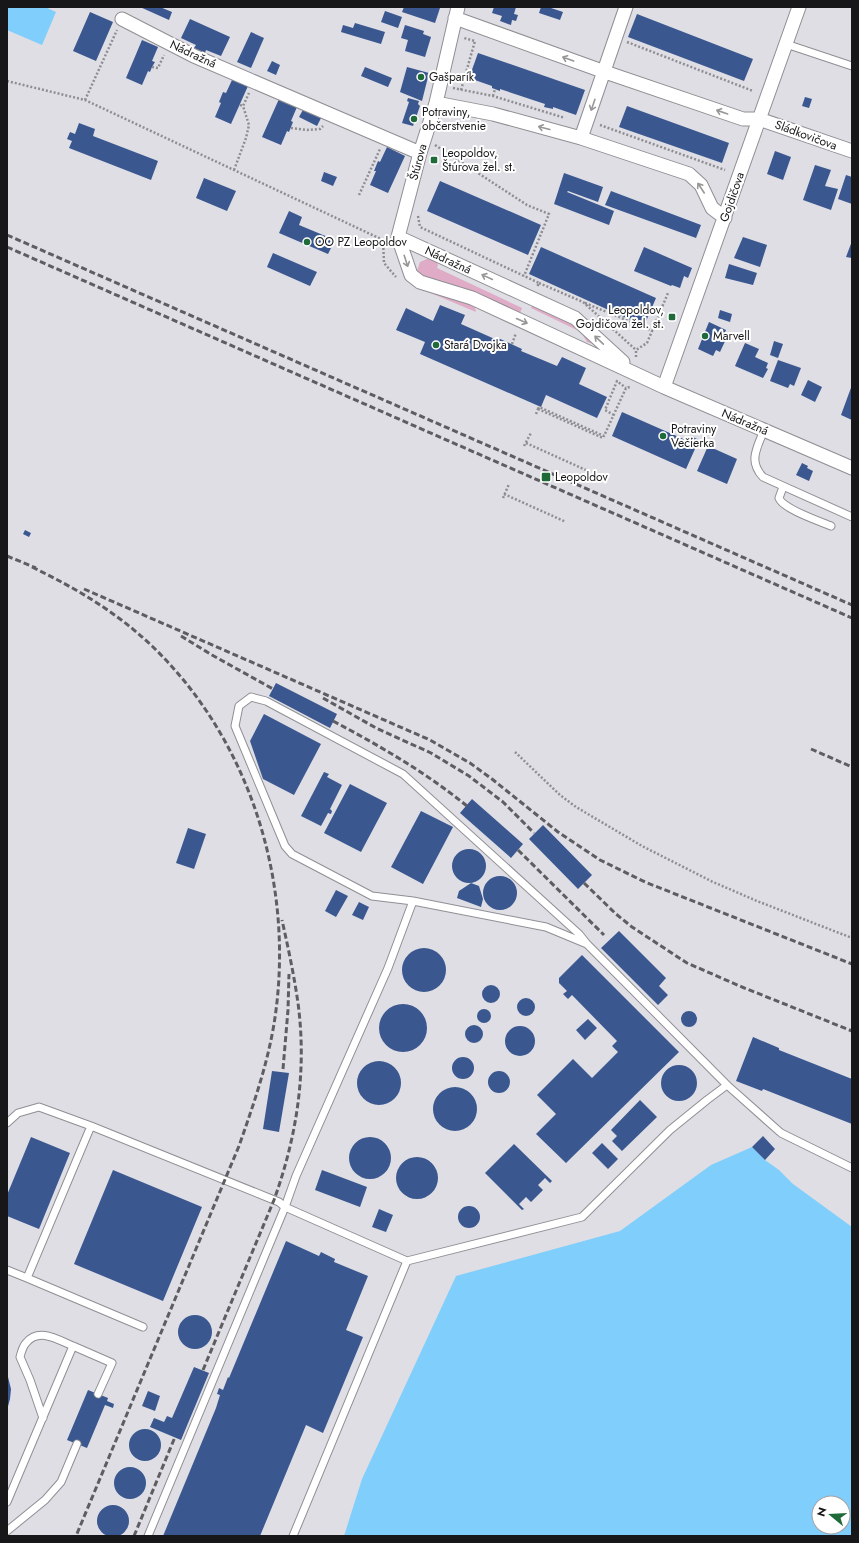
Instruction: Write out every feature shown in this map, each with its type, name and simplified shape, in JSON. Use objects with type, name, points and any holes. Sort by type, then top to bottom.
[{"type":"street","points":[[581,138],[605,72],[626,7]]},
{"type":"street","name":"Gojdičova","points":[[664,387],[799,7]]},
{"type":"street","points":[[460,16],[605,72],[744,119],[760,118]]},
{"type":"street","name":"Štúrova","points":[[398,237],[420,153],[441,104],[460,16]]},
{"type":"street","name":"Nádražná","points":[[122,19],[194,56],[420,153]]},
{"type":"street","points":[[441,104],[493,114],[581,138],[689,174],[701,185],[712,208],[724,218]]},
{"type":"street","name":"Sládkovičova","points":[[760,118],[852,151]]},
{"type":"street","name":"Nádražná","points":[[398,237],[575,318],[615,356],[640,374]]},
{"type":"street","name":"Nádražná","points":[[398,237],[411,275],[420,282],[472,298],[640,374],[664,387],[852,468]]},
{"type":"lane","points":[[786,44],[852,66]]},
{"type":"lane","points":[[764,430],[755,453],[754,462],[757,470],[767,480],[852,518]]},
{"type":"lane","points":[[783,487],[779,498],[781,502],[788,507],[831,526]]},
{"type":"lane","points":[[587,944],[546,927],[413,901],[372,896],[292,854],[285,846],[235,726],[239,706],[251,698],[266,701],[403,774],[573,928],[587,944],[728,1085],[780,1133],[852,1168]]},
{"type":"lane","points":[[148,1536],[285,1207],[296,1176],[388,968],[413,901]]},
{"type":"lane","points":[[7,1123],[18,1113],[39,1108],[91,1126],[279,1202],[285,1207],[407,1261],[582,1217],[670,1130],[728,1085]]},
{"type":"lane","points":[[26,1278],[91,1126]]},
{"type":"lane","points":[[293,1536],[407,1261]]},
{"type":"lane","points":[[7,1270],[143,1327]]},
{"type":"lane","points":[[43,1418],[30,1380],[20,1357],[25,1343],[38,1335],[50,1336],[112,1363],[98,1394]]},
{"type":"lane","points":[[7,1502],[73,1346]]},
{"type":"lane","points":[[7,1531],[45,1500],[61,1482],[77,1444]]},
{"type":"path","points":[[460,16],[462,38],[475,41],[462,90]]},
{"type":"path","points":[[85,100],[122,19]]},
{"type":"path","points":[[616,38],[754,91]]},
{"type":"path","points":[[152,68],[158,68],[169,43]]},
{"type":"path","points":[[7,81],[85,100],[383,240],[398,237]]},
{"type":"path","points":[[234,170],[249,126],[244,106],[254,82]]},
{"type":"path","points":[[441,104],[451,88],[493,96],[636,138],[725,170]]},
{"type":"path","points":[[493,96],[495,89]]},
{"type":"path","points":[[240,105],[244,106]]},
{"type":"path","points":[[547,112],[548,108]]},
{"type":"path","points":[[291,128],[307,130],[320,128],[333,115]]},
{"type":"path","points":[[636,138],[638,133]]},
{"type":"path","points":[[359,195],[374,165],[384,137]]},
{"type":"path","points":[[417,210],[420,226],[524,276],[549,214],[527,205],[434,144],[434,149]]},
{"type":"path","points":[[666,149],[668,144]]},
{"type":"path","points":[[701,161],[703,157]]},
{"type":"path","points":[[614,414],[605,410],[617,381],[626,388],[634,387],[643,364],[636,361],[636,350],[647,343],[668,293]]},
{"type":"path","points":[[583,302],[653,331]]},
{"type":"path","points":[[538,409],[539,407],[604,436],[626,388]]},
{"type":"path","points":[[536,414],[538,409]]},
{"type":"path","points":[[538,409],[603,438]]},
{"type":"path","points":[[531,433],[525,444],[588,471]]},
{"type":"path","points":[[509,484],[504,496],[566,522]]},
{"type":"path","points":[[515,752],[560,795],[576,807],[642,846],[713,882],[852,938]]},
{"type":"shaded area","points":[[434,256],[438,265],[437,268],[522,308],[520,313],[475,293],[421,276],[417,271],[420,262]]},
{"type":"shaded area","points":[[426,291],[474,303],[476,312]]},
{"type":"shaded area","points":[[533,304],[574,325],[594,344],[587,342],[581,332],[531,308]]},
{"type":"water","points":[[7,7],[45,7],[56,12],[42,45],[7,30]]},
{"type":"water","points":[[752,1147],[793,1184],[852,1227],[852,1536],[344,1536],[362,1479],[456,1276],[620,1231],[711,1165]]},
{"type":"building","points":[[140,7],[160,7],[172,12],[169,20]]},
{"type":"building","points":[[404,7],[440,8],[435,23],[402,12]]},
{"type":"building","points":[[494,7],[516,7],[514,14],[518,15],[516,21],[512,20],[511,25],[500,21],[502,16],[492,13]]},
{"type":"building","points":[[541,7],[548,7],[563,12],[560,20],[539,13]]},
{"type":"building","points":[[385,11],[402,17],[398,28],[381,22]]},
{"type":"building","points":[[90,12],[113,22],[96,61],[73,51]]},
{"type":"building","points":[[637,14],[753,59],[744,81],[628,37]]},
{"type":"building","points":[[190,19],[230,37],[221,56],[206,50],[205,53],[194,48],[196,45],[181,38]]},
{"type":"building","points":[[355,23],[385,32],[381,44],[341,32],[343,25],[353,28]]},
{"type":"building","points":[[405,25],[424,31],[423,34],[431,37],[425,57],[405,51],[408,40],[401,38]]},
{"type":"building","points":[[251,32],[264,38],[251,68],[237,62]]},
{"type":"building","points":[[142,40],[158,47],[152,61],[155,62],[150,72],[148,71],[142,85],[126,78]]},
{"type":"building","points":[[478,53],[585,90],[576,115],[553,107],[553,109],[544,107],[545,104],[500,89],[500,91],[492,88],[492,86],[469,78]]},
{"type":"building","points":[[272,61],[280,65],[276,75],[267,71]]},
{"type":"building","points":[[365,67],[392,78],[388,87],[361,76]]},
{"type":"building","points":[[407,67],[429,73],[422,101],[400,92]]},
{"type":"building","points":[[232,80],[248,86],[231,124],[215,117],[221,103],[219,102],[223,92],[226,93]]},
{"type":"building","points":[[805,97],[812,99],[809,108],[802,106]]},
{"type":"building","points":[[408,98],[419,101],[418,104],[420,106],[413,126],[402,123],[409,102],[407,101]]},
{"type":"building","points":[[279,99],[297,107],[291,121],[293,122],[289,132],[287,131],[281,145],[262,137]]},
{"type":"building","points":[[627,106],[729,143],[722,163],[619,127]]},
{"type":"building","points":[[304,108],[322,116],[317,126],[299,117]]},
{"type":"building","points":[[79,123],[95,129],[93,136],[158,161],[151,180],[69,148],[72,141],[67,139],[70,132],[75,134]]},
{"type":"building","points":[[387,147],[405,156],[388,193],[370,185],[376,171],[374,171],[378,161],[380,162]]},
{"type":"building","points":[[775,151],[791,157],[783,180],[767,174]]},
{"type":"building","points":[[815,165],[831,170],[825,186],[838,189],[831,210],[803,200]]},
{"type":"building","points":[[324,172],[337,177],[333,186],[321,181]]},
{"type":"building","points":[[564,173],[603,187],[598,202],[568,191],[567,192],[614,211],[609,225],[554,204]]},
{"type":"building","points":[[846,175],[852,177],[852,204],[838,199]]},
{"type":"building","points":[[204,178],[236,191],[227,211],[196,198]]},
{"type":"building","points":[[440,181],[541,225],[528,255],[427,211]]},
{"type":"building","points":[[611,191],[701,225],[696,238],[605,205]]},
{"type":"building","points":[[289,211],[302,217],[299,225],[335,240],[328,254],[279,233]]},
{"type":"building","points":[[743,237],[767,245],[760,267],[734,258]]},
{"type":"building","points":[[852,241],[852,258],[846,257]]},
{"type":"building","points":[[541,247],[656,298],[644,326],[529,274]]},
{"type":"building","points":[[644,247],[692,268],[688,278],[684,276],[680,288],[671,286],[634,271]]},
{"type":"building","points":[[273,253],[317,272],[310,286],[267,267]]},
{"type":"building","points":[[729,264],[757,273],[753,285],[725,278]]},
{"type":"building","points":[[440,305],[465,315],[461,324],[497,340],[498,338],[522,349],[521,351],[557,366],[562,357],[586,368],[579,384],[607,397],[597,418],[546,395],[541,407],[420,354],[425,342],[396,330],[406,308],[433,321]]},
{"type":"building","points":[[720,310],[732,314],[730,322],[718,318]]},
{"type":"building","points":[[709,322],[726,330],[724,335],[727,337],[720,352],[716,350],[713,356],[698,349]]},
{"type":"building","points":[[774,341],[783,344],[778,358],[770,355]]},
{"type":"building","points":[[745,343],[759,349],[755,357],[768,363],[766,368],[768,369],[763,378],[735,366]]},
{"type":"building","points":[[778,360],[801,368],[794,386],[790,384],[788,388],[770,381]]},
{"type":"building","points":[[808,380],[822,387],[815,402],[801,395]]},
{"type":"building","points":[[852,385],[852,420],[841,415]]},
{"type":"building","points":[[622,412],[688,441],[691,436],[699,440],[686,469],[612,436]]},
{"type":"building","points":[[708,446],[737,459],[727,484],[697,471]]},
{"type":"building","points":[[802,463],[813,471],[809,481],[796,475]]},
{"type":"building","points":[[25,530],[31,533],[29,537],[23,534]]},
{"type":"building","points":[[276,683],[337,714],[330,728],[269,696]]},
{"type":"building","points":[[264,714],[321,744],[294,795],[263,779],[250,741]]},
{"type":"building","points":[[324,772],[329,774],[327,777],[342,785],[330,809],[332,811],[331,814],[328,813],[321,826],[301,816]]},
{"type":"building","points":[[350,784],[387,803],[361,852],[324,833]]},
{"type":"building","points":[[472,799],[523,844],[511,858],[460,813]]},
{"type":"building","points":[[421,811],[453,827],[423,884],[391,867]]},
{"type":"building","points":[[543,825],[592,875],[578,889],[529,839]]},
{"type":"building","points":[[188,828],[206,834],[194,869],[176,863]]},
{"type":"building","points":[[466,849],[472,849],[476,850],[483,856],[486,866],[485,873],[479,880],[472,883],[466,883],[462,882],[455,876],[452,869],[452,863],[453,859],[459,852]]},
{"type":"building","points":[[497,876],[503,876],[507,877],[514,883],[517,893],[516,900],[510,907],[503,910],[497,910],[493,909],[486,903],[483,896],[483,890],[484,886],[490,879]]},
{"type":"building","points":[[471,883],[479,886],[483,899],[481,907],[457,898],[459,891]]},
{"type":"building","points":[[336,890],[348,896],[336,917],[325,911]]},
{"type":"building","points":[[359,902],[369,907],[363,920],[352,915]]},
{"type":"building","points":[[619,931],[666,978],[659,986],[668,995],[658,1005],[601,948]]},
{"type":"building","points":[[424,948],[436,952],[442,958],[446,970],[442,982],[436,988],[424,992],[412,988],[406,982],[402,970],[406,958],[412,952]]},
{"type":"building","points":[[582,955],[679,1052],[566,1163],[536,1134],[556,1114],[537,1095],[573,1059],[592,1078],[618,1052],[612,1046],[617,1041],[572,995],[568,999],[563,994],[567,991],[559,983],[559,978]]},
{"type":"building","points":[[491,985],[497,988],[500,994],[497,1000],[491,1003],[485,1000],[482,994],[485,988]]},
{"type":"building","points":[[526,998],[532,1001],[535,1007],[532,1013],[526,1016],[520,1013],[517,1007],[520,1001]]},
{"type":"building","points":[[398,1004],[408,1004],[420,1011],[427,1023],[427,1033],[420,1045],[408,1052],[398,1052],[390,1048],[383,1041],[379,1033],[379,1023],[383,1015],[390,1008]]},
{"type":"building","points":[[484,1009],[489,1011],[491,1016],[489,1021],[484,1023],[479,1021],[477,1016],[479,1011]]},
{"type":"building","points":[[686,1011],[692,1011],[697,1016],[695,1025],[692,1027],[686,1027],[681,1022],[681,1016]]},
{"type":"building","points":[[588,1019],[597,1028],[585,1040],[576,1030]]},
{"type":"building","points":[[474,1025],[480,1028],[483,1034],[480,1040],[474,1043],[468,1040],[465,1034],[468,1028]]},
{"type":"building","points":[[520,1026],[531,1030],[535,1041],[531,1052],[520,1056],[509,1052],[505,1041],[509,1030]]},
{"type":"building","points":[[753,1037],[779,1048],[779,1050],[852,1079],[852,1124],[763,1089],[762,1091],[736,1081]]},
{"type":"building","points":[[463,1057],[471,1060],[474,1068],[471,1076],[463,1079],[455,1076],[452,1068],[455,1060]]},
{"type":"building","points":[[379,1061],[391,1065],[397,1071],[401,1083],[397,1095],[391,1101],[379,1105],[367,1101],[361,1095],[357,1083],[361,1071],[367,1065]]},
{"type":"building","points":[[683,1065],[692,1070],[696,1076],[696,1090],[692,1096],[683,1101],[675,1101],[666,1096],[662,1090],[661,1079],[666,1070],[672,1066]]},
{"type":"building","points":[[272,1071],[289,1073],[279,1132],[263,1129]]},
{"type":"building","points":[[499,1071],[507,1074],[510,1082],[507,1090],[499,1093],[491,1090],[488,1082],[491,1074]]},
{"type":"building","points":[[455,1087],[467,1091],[473,1097],[477,1109],[473,1121],[467,1127],[455,1131],[443,1127],[437,1121],[433,1109],[437,1097],[443,1091]]},
{"type":"building","points":[[640,1100],[657,1117],[622,1151],[612,1141],[617,1136],[611,1130]]},
{"type":"building","points":[[763,1136],[775,1149],[765,1160],[752,1147]]},
{"type":"building","points":[[31,1137],[70,1153],[39,1229],[7,1216],[7,1195]]},
{"type":"building","points":[[366,1137],[374,1137],[382,1140],[388,1146],[391,1158],[388,1170],[382,1176],[374,1179],[366,1179],[358,1176],[352,1170],[349,1162],[349,1154],[352,1146],[358,1140]]},
{"type":"building","points":[[602,1143],[618,1159],[608,1169],[592,1153]]},
{"type":"building","points":[[514,1144],[552,1181],[550,1183],[545,1178],[538,1185],[543,1190],[531,1202],[526,1197],[519,1204],[524,1209],[522,1210],[485,1173]]},
{"type":"building","points":[[413,1157],[421,1157],[429,1160],[435,1166],[438,1178],[435,1190],[429,1196],[421,1199],[413,1199],[405,1196],[399,1190],[396,1182],[396,1174],[399,1166],[405,1160]]},
{"type":"building","points":[[113,1170],[202,1207],[163,1301],[74,1264]]},
{"type":"building","points":[[322,1170],[367,1187],[360,1207],[315,1190]]},
{"type":"building","points":[[469,1206],[477,1209],[480,1217],[477,1225],[469,1228],[461,1225],[458,1217],[461,1209]]},
{"type":"building","points":[[379,1209],[393,1215],[386,1232],[372,1227]]},
{"type":"building","points":[[286,1241],[319,1256],[321,1252],[335,1259],[334,1262],[368,1276],[346,1330],[363,1337],[323,1433],[306,1425],[260,1536],[163,1536],[216,1408],[220,1395],[217,1394],[219,1388],[223,1390],[228,1377],[229,1378]]},
{"type":"building","points":[[195,1315],[207,1320],[212,1332],[207,1344],[195,1349],[183,1344],[178,1332],[183,1320]]},
{"type":"building","points":[[194,1367],[209,1373],[181,1440],[150,1427],[154,1418],[164,1422],[167,1416],[172,1418]]},
{"type":"building","points":[[7,1373],[11,1389],[7,1410]]},
{"type":"building","points":[[88,1390],[108,1398],[107,1401],[114,1404],[113,1408],[105,1405],[87,1448],[67,1440]]},
{"type":"building","points":[[148,1391],[160,1396],[155,1411],[142,1406]]},
{"type":"building","points":[[142,1429],[148,1429],[158,1436],[161,1445],[160,1451],[154,1458],[148,1461],[142,1461],[132,1454],[129,1448],[129,1442],[136,1432]]},
{"type":"building","points":[[127,1467],[133,1467],[143,1474],[146,1483],[145,1489],[139,1496],[133,1499],[127,1499],[117,1492],[114,1486],[114,1480],[121,1470]]},
{"type":"building","points":[[110,1505],[116,1505],[126,1512],[129,1521],[128,1527],[122,1534],[116,1537],[110,1537],[100,1530],[97,1524],[97,1518],[104,1508]]},
{"type":"railway","points":[[7,235],[852,605]]},
{"type":"railway","points":[[7,247],[852,618]]},
{"type":"railway","points":[[7,556],[36,568]]},
{"type":"railway","points":[[32,567],[80,592],[110,611],[152,646],[187,684],[216,726],[240,772],[259,820],[271,870],[278,921],[279,973],[274,1024],[264,1071],[239,1146],[76,1536]]},
{"type":"railway","points":[[84,589],[430,740],[470,763],[558,832],[600,860],[645,882],[852,964]]},
{"type":"railway","points":[[181,636],[273,689]]},
{"type":"railway","points":[[323,698],[376,728],[431,753],[469,776],[503,802],[534,833]]},
{"type":"railway","points":[[333,721],[402,760],[467,806]]},
{"type":"railway","points":[[811,749],[852,767]]},
{"type":"railway","points":[[518,850],[604,935]]},
{"type":"railway","points":[[584,883],[616,914],[632,927],[687,963],[742,987],[852,1031]]},
{"type":"railway","points":[[203,1370],[274,1200],[289,1152],[294,1127],[300,1078],[300,1028],[295,982],[282,920]]},
{"type":"railway","points":[[283,1069],[288,1010],[289,974]]},
{"type":"railway","points":[[134,1536],[175,1437]]},
{"type":"place","name":"Gašparík","points":[[421,77]]},
{"type":"place","name":"Potraviny, občerstvenie","points":[[414,119]]},
{"type":"place","name":"Leopoldov, Štúrova žel. st.","points":[[434,160]]},
{"type":"place","name":"OO PZ Leopoldov","points":[[307,242]]},
{"type":"place","name":"Leopoldov, Gojdičova žel. st.","points":[[672,317]]},
{"type":"place","name":"Marvell","points":[[705,336]]},
{"type":"place","name":"Stará Dvojka","points":[[436,345]]},
{"type":"place","name":"Potraviny Večierka","points":[[663,436]]},
{"type":"place","name":"Leopoldov","points":[[546,477]]}]
